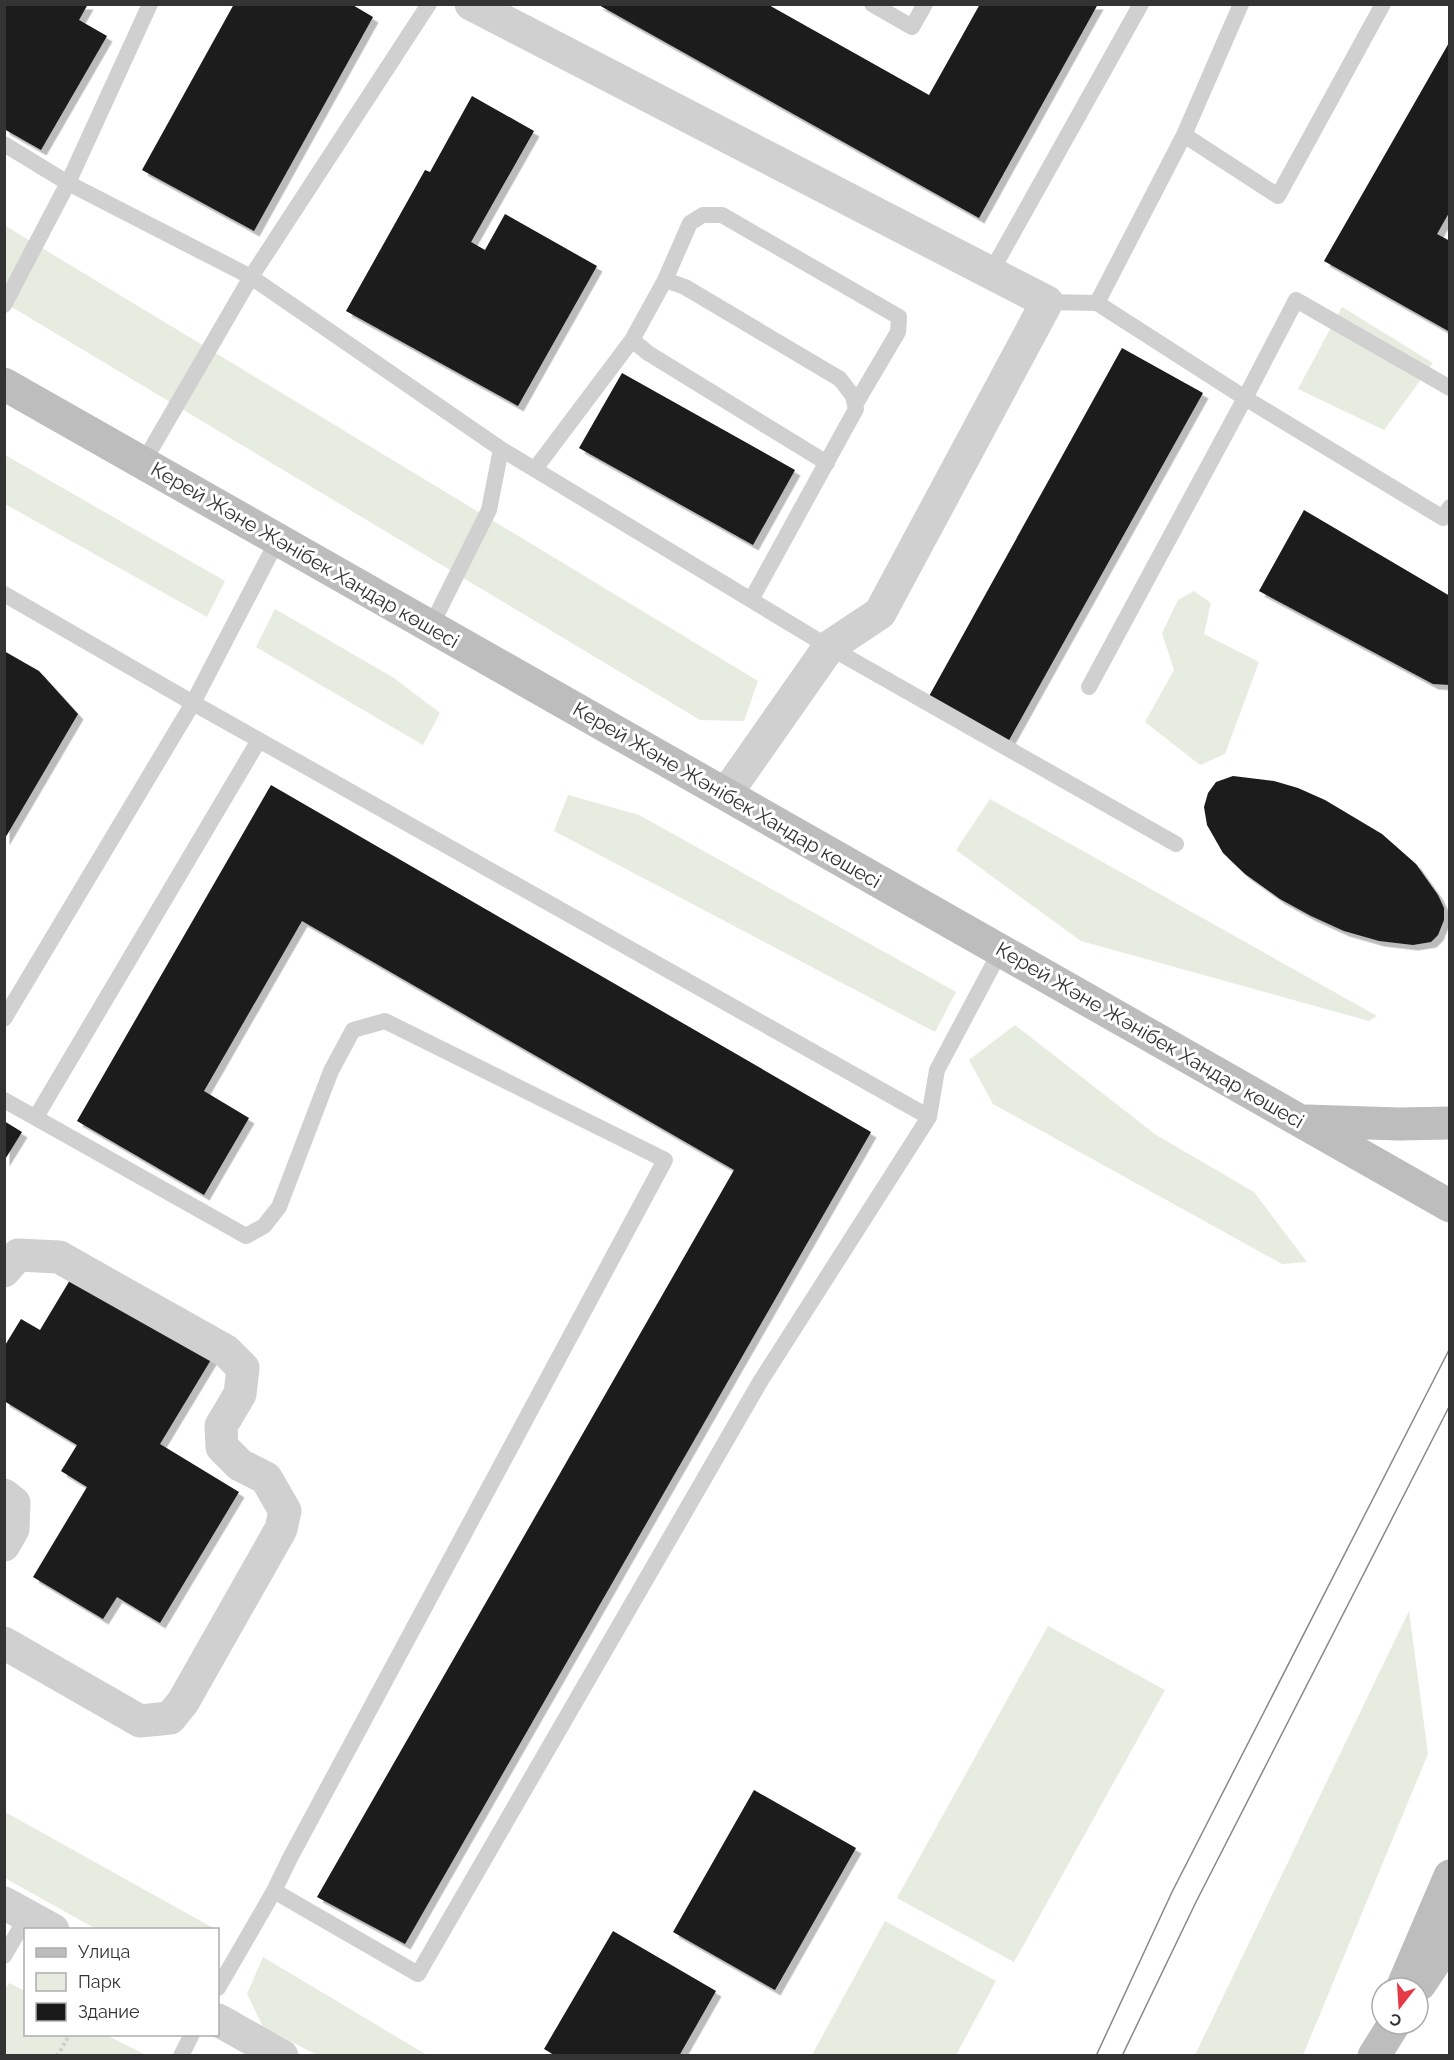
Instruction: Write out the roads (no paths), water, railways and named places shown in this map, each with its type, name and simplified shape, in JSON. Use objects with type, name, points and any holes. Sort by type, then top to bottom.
[{"type":"main road","name":"Керей Және Жәнібек Хандар көшесі","points":[[4,384],[1449,1206]]},
{"type":"main road","points":[[1302,1121],[1449,1123]]},
{"type":"main road","points":[[1407,1976],[1449,1876]]},
{"type":"main road","points":[[1426,1976],[1449,1939]]},
{"type":"main road","points":[[1373,2055],[1381,2036]]},
{"type":"main road","points":[[1373,2055],[1386,2036]]},
{"type":"street","points":[[471,4],[1047,302],[880,614],[829,647],[726,794]]},
{"type":"street","points":[[4,1271],[18,1255],[59,1257],[226,1351],[243,1368],[240,1394],[221,1426],[222,1447],[240,1465],[266,1478],[285,1511],[280,1529],[183,1702],[170,1718],[140,1721],[4,1643]]},
{"type":"street","points":[[4,1495],[14,1503],[13,1529],[4,1545]]},
{"type":"street","points":[[219,2021],[282,2055]]},
{"type":"lane","points":[[4,305],[68,183],[150,4]]},
{"type":"lane","points":[[143,463],[251,277],[429,4]]},
{"type":"lane","points":[[872,4],[912,27],[925,4]]},
{"type":"lane","points":[[991,272],[1141,4]]},
{"type":"lane","points":[[1097,303],[1184,135],[1241,4]]},
{"type":"lane","points":[[1184,135],[1278,196],[1383,4]]},
{"type":"lane","points":[[4,144],[68,183],[251,277],[501,449],[829,647],[1176,844]]},
{"type":"lane","points":[[535,469],[632,340],[665,280],[690,223],[703,215],[722,215],[898,316],[898,332],[855,405]]},
{"type":"lane","points":[[665,280],[685,287],[840,379],[854,396],[856,409],[751,600]]},
{"type":"lane","points":[[1089,687],[1296,300],[1449,388]]},
{"type":"lane","points":[[1047,302],[1097,303],[1245,398],[1443,518],[1449,507]]},
{"type":"lane","points":[[632,340],[648,353],[827,463]]},
{"type":"lane","points":[[431,626],[489,510],[501,449]]},
{"type":"lane","points":[[4,1019],[193,703],[278,539]]},
{"type":"lane","points":[[4,594],[193,703],[929,1117]]},
{"type":"lane","points":[[36,1117],[259,740]]},
{"type":"lane","points":[[274,1891],[418,1974],[760,1382],[929,1117],[937,1070],[1001,950]]},
{"type":"lane","points":[[4,1100],[246,1236],[264,1226],[279,1207],[331,1071],[353,1030],[385,1021],[665,1160],[274,1891],[219,1986]]},
{"type":"lane","points":[[4,1956],[29,1916]]},
{"type":"lane","points":[[181,2055],[191,2036]]},
{"type":"tram line","points":[[1096,2056],[1172,1892],[1450,1348]]},
{"type":"tram line","points":[[1122,2056],[1196,1902],[1450,1405]]}]
